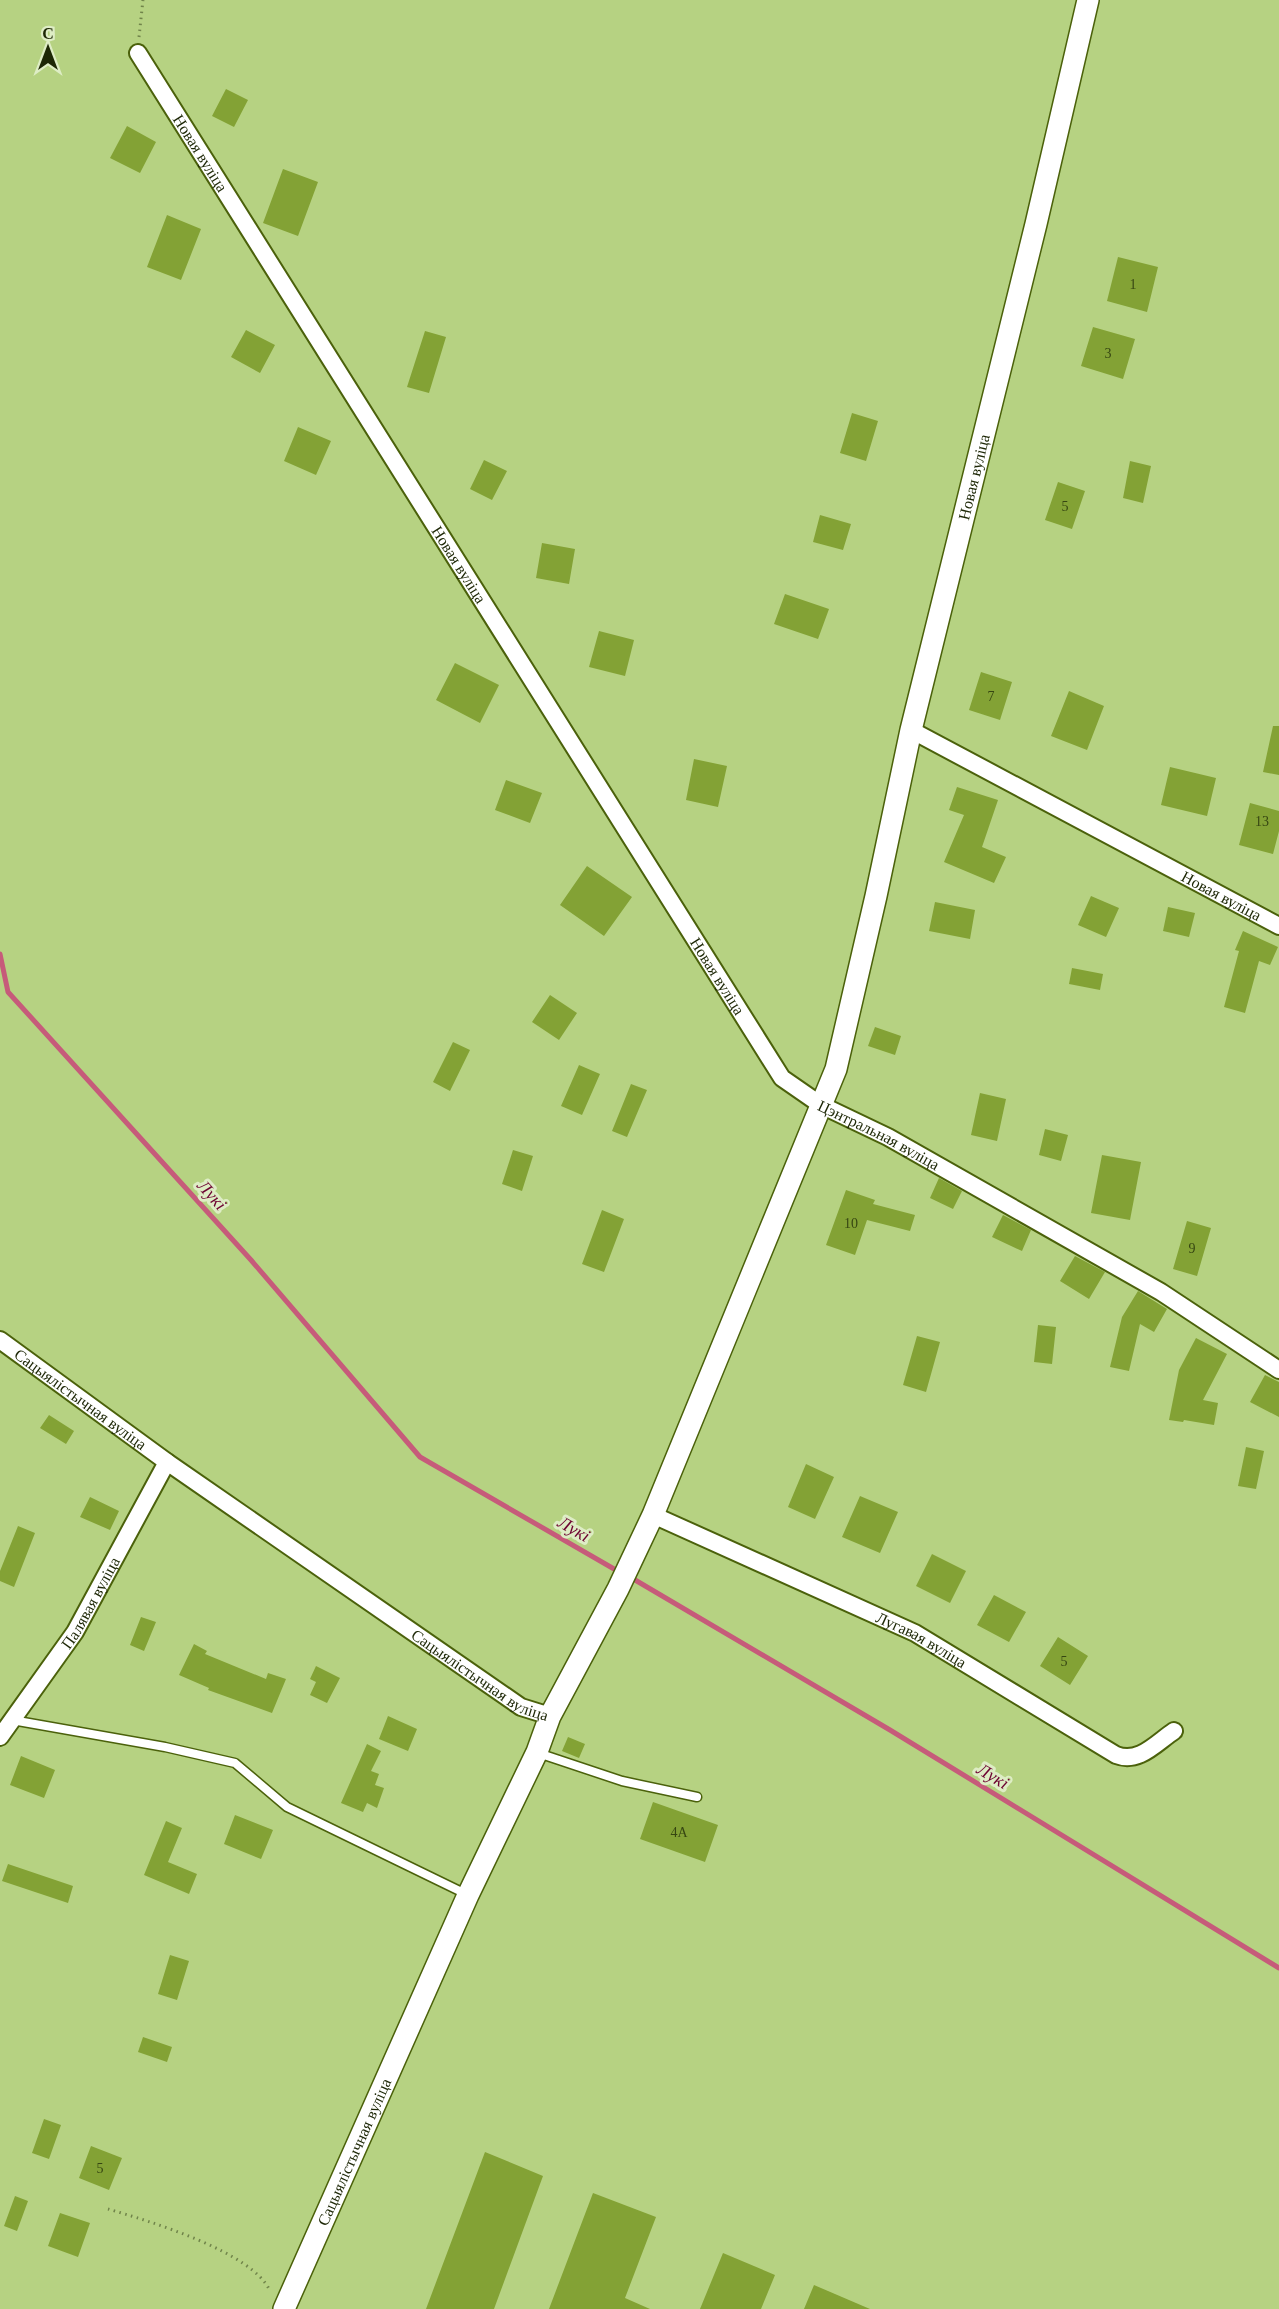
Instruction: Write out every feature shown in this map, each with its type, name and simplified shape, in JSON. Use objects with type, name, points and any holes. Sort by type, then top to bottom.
[{"type":"street","name":"Новая вуліца","points":[[138,53],[782,1078],[821,1105],[836,1069],[911,730],[1036,224],[1088,0]]},
{"type":"street","name":"Новая вуліца","points":[[911,730],[1279,927]]},
{"type":"street","name":"Цэнтральная вуліца","points":[[550,1716],[618,1589],[653,1515],[821,1105],[888,1137],[1161,1292],[1279,1370]]},
{"type":"street","name":"Сацыялістычная вуліца","points":[[0,1340],[167,1462],[521,1707],[550,1716],[537,1752],[468,1895],[279,2304]]},
{"type":"street","name":"Палявая вуліца","points":[[0,1737],[75,1632],[167,1462]]},
{"type":"street","name":"Лугавая вуліца","points":[[653,1515],[915,1634],[1116,1755],[1137,1758],[1174,1731]]},
{"type":"lane","points":[[12,1720],[165,1747],[236,1763],[287,1807],[468,1895]]},
{"type":"lane","points":[[537,1752],[622,1781],[697,1797]]},
{"type":"path","points":[[138,53],[143,0]]},
{"type":"path","points":[[108,2209],[175,2229],[225,2253],[266,2280],[279,2304]]},
{"type":"building","points":[[226,89],[248,100],[234,127],[212,116]]},
{"type":"building","points":[[127,126],[156,142],[140,173],[110,158]]},
{"type":"building","points":[[283,169],[318,182],[298,236],[263,223]]},
{"type":"building","points":[[167,215],[201,229],[181,280],[147,267]]},
{"type":"building","points":[[1118,257],[1158,267],[1147,312],[1107,301]]},
{"type":"building","points":[[1093,327],[1135,339],[1123,379],[1081,366]]},
{"type":"building","points":[[246,330],[275,345],[260,373],[231,357]]},
{"type":"building","points":[[425,331],[446,337],[429,393],[407,387]]},
{"type":"building","points":[[852,413],[878,421],[866,461],[840,453]]},
{"type":"building","points":[[298,427],[331,441],[316,475],[284,461]]},
{"type":"building","points":[[484,460],[507,471],[492,500],[470,489]]},
{"type":"building","points":[[1130,461],[1151,466],[1143,503],[1123,498]]},
{"type":"building","points":[[1058,482],[1085,491],[1072,529],[1045,520]]},
{"type":"building","points":[[820,515],[851,524],[843,550],[813,542]]},
{"type":"building","points":[[542,543],[575,549],[569,584],[536,578]]},
{"type":"building","points":[[785,594],[829,609],[818,639],[774,624]]},
{"type":"building","points":[[599,631],[634,640],[625,676],[589,667]]},
{"type":"building","points":[[455,663],[499,685],[480,723],[436,700]]},
{"type":"building","points":[[981,672],[1012,682],[1000,720],[969,710]]},
{"type":"building","points":[[1069,691],[1104,706],[1087,750],[1051,736]]},
{"type":"building","points":[[1273,726],[1279,726],[1279,775],[1263,772]]},
{"type":"building","points":[[694,759],[727,766],[718,807],[686,800]]},
{"type":"building","points":[[1170,767],[1216,778],[1207,816],[1161,805]]},
{"type":"building","points":[[506,780],[542,793],[530,823],[495,810]]},
{"type":"building","points":[[957,787],[998,800],[982,847],[1006,857],[994,883],[944,862],[964,815],[949,810]]},
{"type":"building","points":[[1250,803],[1279,811],[1279,831],[1273,854],[1239,845]]},
{"type":"building","points":[[587,866],[632,897],[604,936],[560,905]]},
{"type":"building","points":[[1091,896],[1119,908],[1106,937],[1078,925]]},
{"type":"building","points":[[935,902],[975,910],[970,939],[929,931]]},
{"type":"building","points":[[1168,907],[1195,913],[1189,937],[1163,931]]},
{"type":"building","points":[[1243,931],[1278,947],[1270,965],[1259,961],[1245,1013],[1224,1007],[1239,951],[1235,950]]},
{"type":"building","points":[[1072,968],[1103,974],[1100,990],[1069,984]]},
{"type":"building","points":[[550,995],[577,1013],[559,1040],[532,1022]]},
{"type":"building","points":[[875,1027],[901,1036],[895,1055],[868,1046]]},
{"type":"building","points":[[453,1042],[470,1050],[450,1091],[433,1082]]},
{"type":"building","points":[[579,1065],[600,1074],[582,1115],[561,1106]]},
{"type":"building","points":[[631,1084],[647,1090],[627,1137],[612,1131]]},
{"type":"building","points":[[980,1093],[1006,1099],[997,1141],[971,1135]]},
{"type":"building","points":[[1045,1129],[1068,1135],[1061,1161],[1039,1155]]},
{"type":"building","points":[[513,1150],[533,1156],[522,1191],[502,1184]]},
{"type":"building","points":[[1102,1155],[1141,1162],[1130,1220],[1091,1213]]},
{"type":"building","points":[[939,1178],[962,1191],[953,1209],[930,1198]]},
{"type":"building","points":[[846,1190],[875,1200],[873,1204],[915,1215],[910,1231],[867,1220],[855,1255],[826,1245]]},
{"type":"building","points":[[602,1210],[624,1219],[604,1272],[582,1264]]},
{"type":"building","points":[[1003,1215],[1031,1230],[1022,1251],[992,1237]]},
{"type":"building","points":[[1187,1221],[1211,1228],[1197,1276],[1173,1269]]},
{"type":"building","points":[[1075,1256],[1105,1272],[1089,1299],[1060,1281]]},
{"type":"building","points":[[1138,1291],[1167,1309],[1154,1332],[1140,1324],[1129,1371],[1110,1367],[1122,1317]]},
{"type":"building","points":[[1038,1325],[1056,1327],[1052,1364],[1034,1362]]},
{"type":"building","points":[[917,1336],[940,1342],[926,1392],[903,1385]]},
{"type":"building","points":[[1196,1338],[1227,1354],[1203,1400],[1218,1403],[1214,1425],[1169,1420],[1179,1370]]},
{"type":"building","points":[[1265,1375],[1279,1382],[1279,1417],[1250,1402]]},
{"type":"building","points":[[49,1415],[74,1431],[66,1444],[40,1428]]},
{"type":"building","points":[[1246,1447],[1264,1451],[1256,1489],[1238,1486]]},
{"type":"building","points":[[806,1464],[834,1477],[815,1519],[788,1507]]},
{"type":"building","points":[[860,1496],[898,1512],[880,1553],[842,1537]]},
{"type":"building","points":[[90,1497],[119,1511],[110,1530],[80,1517]]},
{"type":"building","points":[[18,1526],[35,1533],[14,1587],[0,1581],[0,1571]]},
{"type":"building","points":[[932,1554],[966,1571],[950,1603],[916,1586]]},
{"type":"building","points":[[994,1595],[1026,1612],[1009,1642],[977,1625]]},
{"type":"building","points":[[141,1617],[156,1622],[144,1651],[130,1645]]},
{"type":"building","points":[[1058,1637],[1088,1656],[1070,1685],[1040,1666]]},
{"type":"building","points":[[194,1644],[207,1651],[205,1654],[266,1679],[268,1673],[286,1679],[272,1713],[208,1690],[209,1688],[179,1675]]},
{"type":"building","points":[[316,1666],[340,1678],[327,1703],[310,1695],[316,1682],[310,1679]]},
{"type":"building","points":[[388,1716],[417,1729],[408,1751],[379,1739]]},
{"type":"building","points":[[568,1737],[585,1744],[579,1758],[562,1751]]},
{"type":"building","points":[[367,1744],[381,1751],[371,1771],[379,1774],[375,1785],[384,1788],[377,1808],[367,1803],[363,1812],[341,1803]]},
{"type":"building","points":[[21,1756],[55,1770],[44,1798],[10,1785]]},
{"type":"building","points":[[653,1802],[718,1825],[705,1862],[640,1839]]},
{"type":"building","points":[[235,1815],[273,1830],[261,1859],[224,1844]]},
{"type":"building","points":[[166,1821],[182,1828],[168,1862],[197,1874],[189,1894],[144,1875]]},
{"type":"building","points":[[8,1864],[73,1886],[68,1903],[2,1881]]},
{"type":"building","points":[[170,1955],[189,1961],[177,2000],[158,1994]]},
{"type":"building","points":[[143,2037],[172,2047],[167,2062],[138,2052]]},
{"type":"building","points":[[44,2119],[61,2125],[49,2159],[32,2153]]},
{"type":"building","points":[[91,2146],[122,2158],[109,2190],[79,2178]]},
{"type":"building","points":[[485,2152],[543,2176],[494,2309],[426,2309]]},
{"type":"building","points":[[593,2193],[656,2217],[625,2298],[650,2309],[549,2309]]},
{"type":"building","points":[[15,2196],[28,2201],[17,2231],[4,2226]]},
{"type":"building","points":[[60,2213],[90,2223],[78,2257],[48,2246]]},
{"type":"building","points":[[723,2253],[775,2275],[761,2309],[700,2309]]},
{"type":"building","points":[[814,2285],[870,2309],[804,2309]]},
{"type":"waterway","name":"Лукі","points":[[0,954],[8,992],[251,1260],[420,1457],[621,1573]]},
{"type":"waterway","name":"Лукі","points":[[630,1577],[890,1730],[1279,1968]]}]
